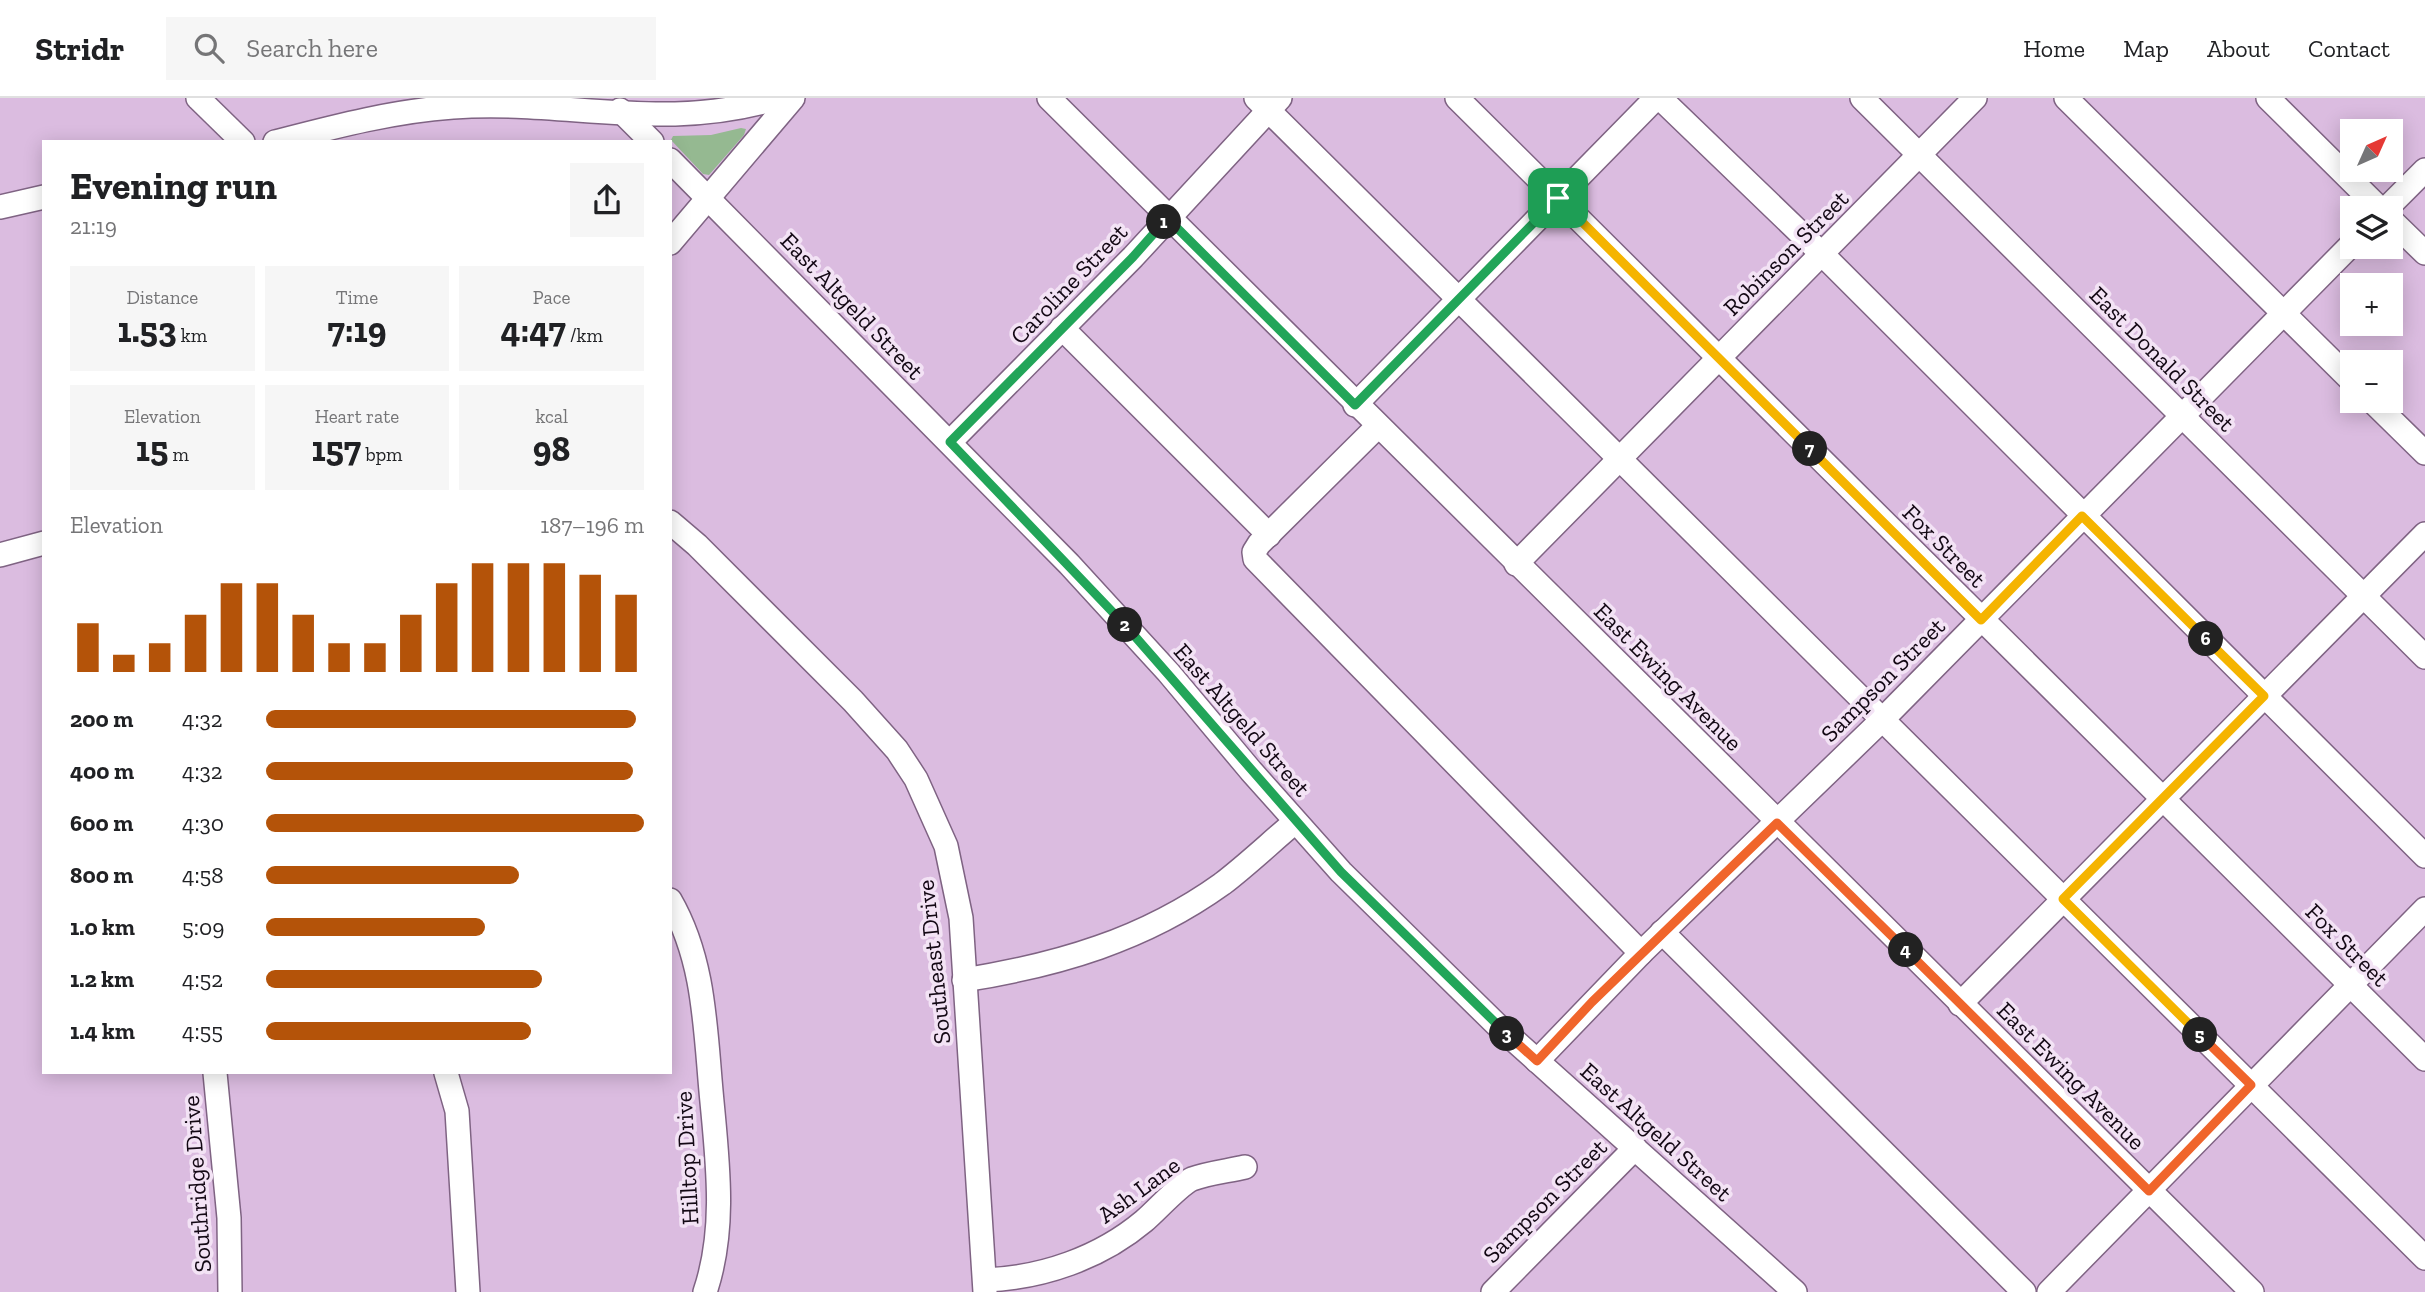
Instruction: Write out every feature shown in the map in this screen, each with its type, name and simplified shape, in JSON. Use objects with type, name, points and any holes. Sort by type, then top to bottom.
[{"type":"street","points":[[198,98],[241,140]]},
{"type":"street","points":[[608,98],[650,140]]},
{"type":"street","points":[[283,140],[362,120],[454,107],[686,116],[749,107],[778,98]]},
{"type":"street","points":[[672,241],[793,98]]},
{"type":"street","name":"East Ewing Avenue","points":[[1049,98],[1377,427],[2252,1292]]},
{"type":"street","name":"Fox Street","points":[[1457,98],[2425,1059]]},
{"type":"street","points":[[1355,405],[1658,98],[1822,254],[2425,856]]},
{"type":"street","name":"East Donald Street","points":[[1862,98],[2425,657]]},
{"type":"street","name":"Robinson Street","points":[[1517,564],[1975,98]]},
{"type":"street","points":[[2066,98],[2340,369]]},
{"type":"street","points":[[2268,98],[2367,196]]},
{"type":"street","points":[[1268,102],[1620,460],[2251,1085],[2422,1249]]},
{"type":"street","name":"Caroline Street","points":[[950,442],[1167,218],[1268,102]]},
{"type":"street","name":"East Altgeld Street","points":[[672,162],[950,442],[1168,672],[1295,821],[1360,891],[1537,1061],[1795,1292]]},
{"type":"street","points":[[2399,196],[2425,170]]},
{"type":"street","points":[[0,207],[42,197]]},
{"type":"street","points":[[2403,232],[2425,253]]},
{"type":"street","name":"Sampson Street","points":[[1537,1061],[1662,932],[1883,719],[2340,256]]},
{"type":"street","points":[[1062,328],[1269,535]]},
{"type":"street","points":[[2384,413],[2425,453]]},
{"type":"street","points":[[1377,427],[1254,552],[1260,568],[1641,953]]},
{"type":"street","name":"Southeast Drive","points":[[672,524],[853,701],[897,750],[916,779],[946,846],[954,876],[964,980],[985,1286]]},
{"type":"street","points":[[1960,1004],[2425,534]]},
{"type":"street","points":[[0,555],[42,544]]},
{"type":"street","points":[[964,980],[1057,962],[1137,934],[1194,903],[1224,882],[1295,821]]},
{"type":"street","name":"Hilltop Drive","points":[[672,904],[693,951],[705,1007],[719,1211],[715,1251],[705,1292]]},
{"type":"street","points":[[2049,1292],[2425,909]]},
{"type":"street","points":[[1662,932],[2024,1292]]},
{"type":"street","name":"Southridge Drive","points":[[215,1074],[229,1218],[230,1292]]},
{"type":"street","points":[[446,1074],[457,1111],[467,1292]]},
{"type":"street","name":"Sampson Street","points":[[1493,1292],[1635,1147]]},
{"type":"street","name":"Ash Lane","points":[[985,1286],[1037,1273],[1097,1252],[1134,1229],[1190,1180],[1245,1167]]},
{"type":"green space","points":[[746,129],[744,135],[709,175],[703,174],[671,140],[673,136],[711,135]]},
{"type":"route","points":[[1558,198],[1981,620],[2082,516],[2264,696],[2063,899],[2251,1085],[2149,1191],[1777,823],[1662,932],[1537,1061],[1341,872],[1168,672],[1069,564],[950,442],[1133,257],[1167,218],[1355,405],[1558,198]]}]
